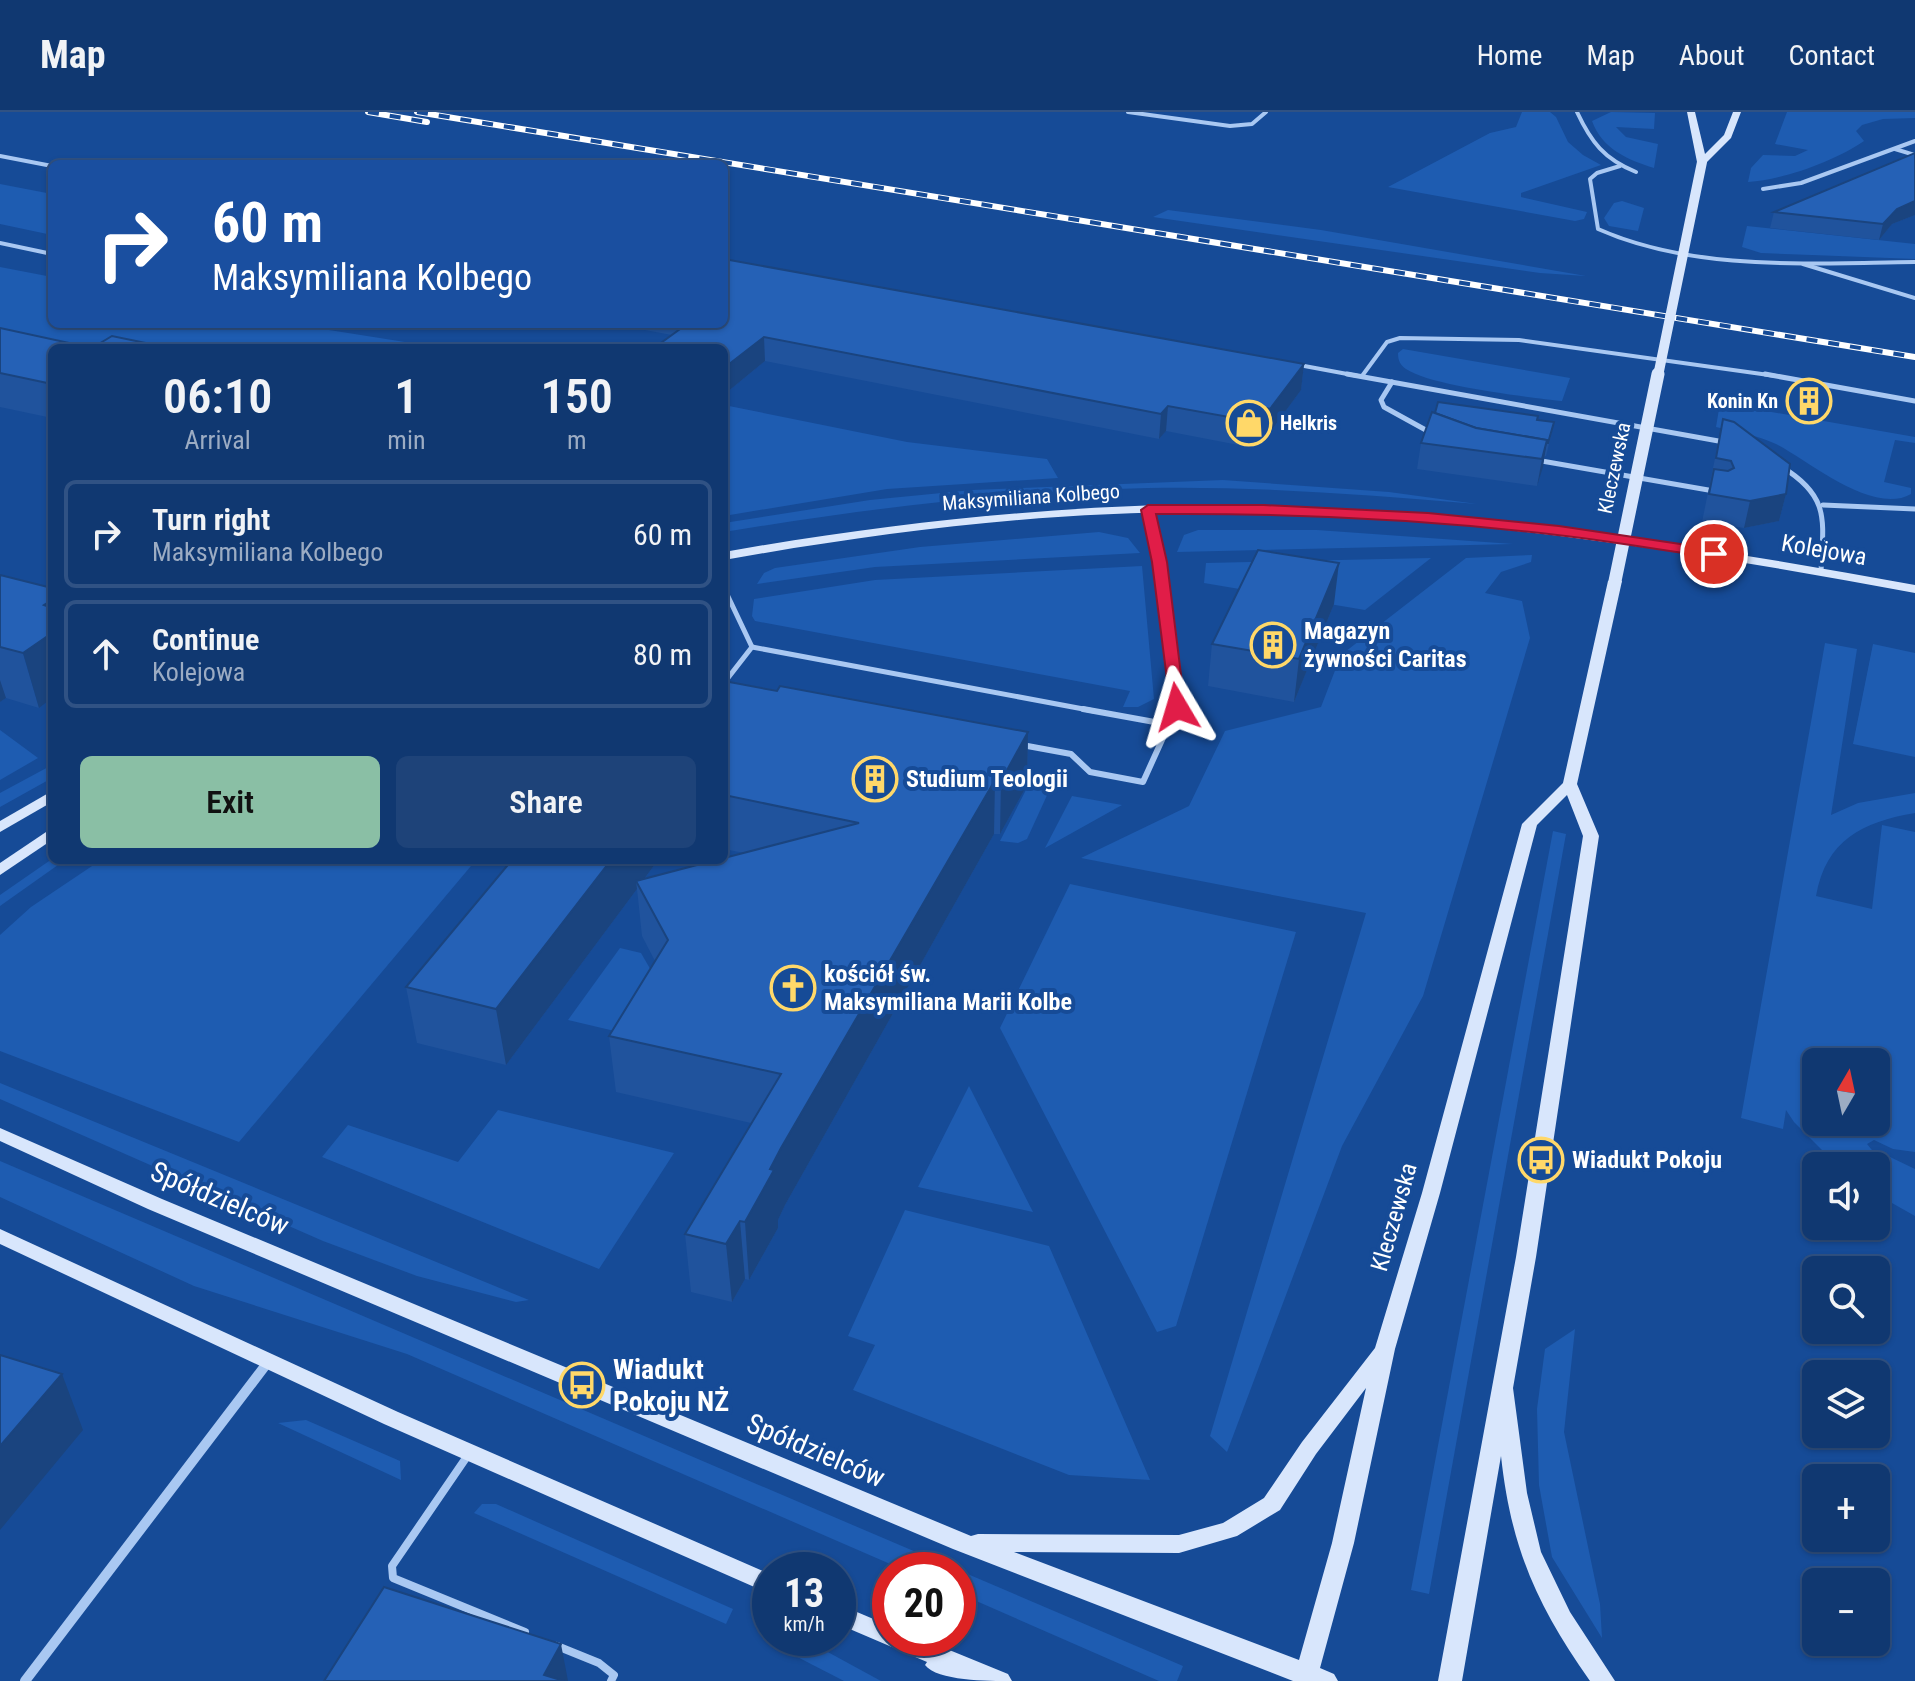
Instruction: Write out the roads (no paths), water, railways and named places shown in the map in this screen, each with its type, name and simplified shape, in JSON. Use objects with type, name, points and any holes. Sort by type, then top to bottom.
[{"type":"main road","name":"Kleczewska","points":[[1313,1679],[1385,1349],[1431,1193],[1530,824],[1570,784],[1702,162],[1691,112]]},
{"type":"main road","points":[[1702,162],[1728,136],[1737,112]]},
{"type":"main road","name":"Maksymiliana Kolbego","points":[[728,555],[815,539],[940,523],[1148,510],[1264,509],[1428,518],[1630,541]]},
{"type":"main road","name":"Kolejowa","points":[[1630,541],[1915,589]]},
{"type":"main road","points":[[1450,1681],[1526,1257],[1591,836],[1570,784]]},
{"type":"main road","points":[[0,827],[48,798]]},
{"type":"main road","points":[[0,870],[48,836]]},
{"type":"main road","name":"Spółdzielców","points":[[0,1134],[155,1204],[961,1542],[1313,1679]]},
{"type":"main road","points":[[0,1236],[268,1362],[752,1576]]},
{"type":"main road","points":[[961,1542],[1035,1546],[1179,1544],[1229,1530],[1272,1504],[1309,1448],[1385,1349]]},
{"type":"main road","points":[[1503,1375],[1515,1476],[1530,1552],[1575,1643],[1603,1681]]},
{"type":"main road","points":[[922,1656],[965,1681]]},
{"type":"main road","points":[[938,1656],[1000,1681]]},
{"type":"street","points":[[25,1681],[268,1362]]},
{"type":"lane","points":[[1128,112],[1230,126],[1252,124],[1266,112]]},
{"type":"lane","points":[[1577,112],[1593,147],[1603,157],[1636,172]]},
{"type":"lane","points":[[1763,189],[1801,183],[1915,141]]},
{"type":"lane","points":[[1893,149],[1915,155]]},
{"type":"lane","points":[[0,156],[48,165]]},
{"type":"lane","points":[[1620,166],[1597,173],[1590,179],[1598,229],[1650,248],[1823,268],[1915,298]]},
{"type":"lane","points":[[0,243],[48,253]]},
{"type":"lane","points":[[1755,259],[1915,262]]},
{"type":"lane","points":[[1362,376],[1387,342],[1400,338],[1519,340],[1761,373],[1915,401]]},
{"type":"lane","points":[[1284,362],[1728,442]]},
{"type":"lane","points":[[1392,382],[1381,400],[1384,407],[1439,436]]},
{"type":"lane","points":[[1529,459],[1722,493]]},
{"type":"lane","points":[[1774,462],[1812,487],[1823,505],[1821,572]]},
{"type":"lane","points":[[1823,505],[1915,509]]},
{"type":"lane","points":[[1011,743],[1071,754],[1090,772],[1143,782],[1177,707],[1160,562],[1148,510]]},
{"type":"lane","points":[[728,596],[752,647]]},
{"type":"lane","points":[[752,647],[1171,725]]},
{"type":"lane","points":[[728,678],[752,647]]},
{"type":"lane","points":[[470,1452],[392,1566],[393,1578],[599,1663],[614,1675],[611,1681]]},
{"type":"railway","points":[[368,112],[427,122]]},
{"type":"railway","points":[[417,112],[710,160]]},
{"type":"railway","points":[[728,163],[1915,357]]},
{"type":"place","name":"Konin Kn","points":[[1809,401]]},
{"type":"place","name":"Helkris","points":[[1249,423]]},
{"type":"place","name":"Magazyn żywności Caritas","points":[[1273,645]]},
{"type":"place","name":"Studium Teologii","points":[[875,779]]},
{"type":"place","name":"kościół św. Maksymiliana Marii Kolbe","points":[[793,988]]},
{"type":"place","name":"Wiadukt Pokoju","points":[[1541,1160]]},
{"type":"place","name":"Wiadukt Pokoju NŻ","points":[[582,1385]]}]
